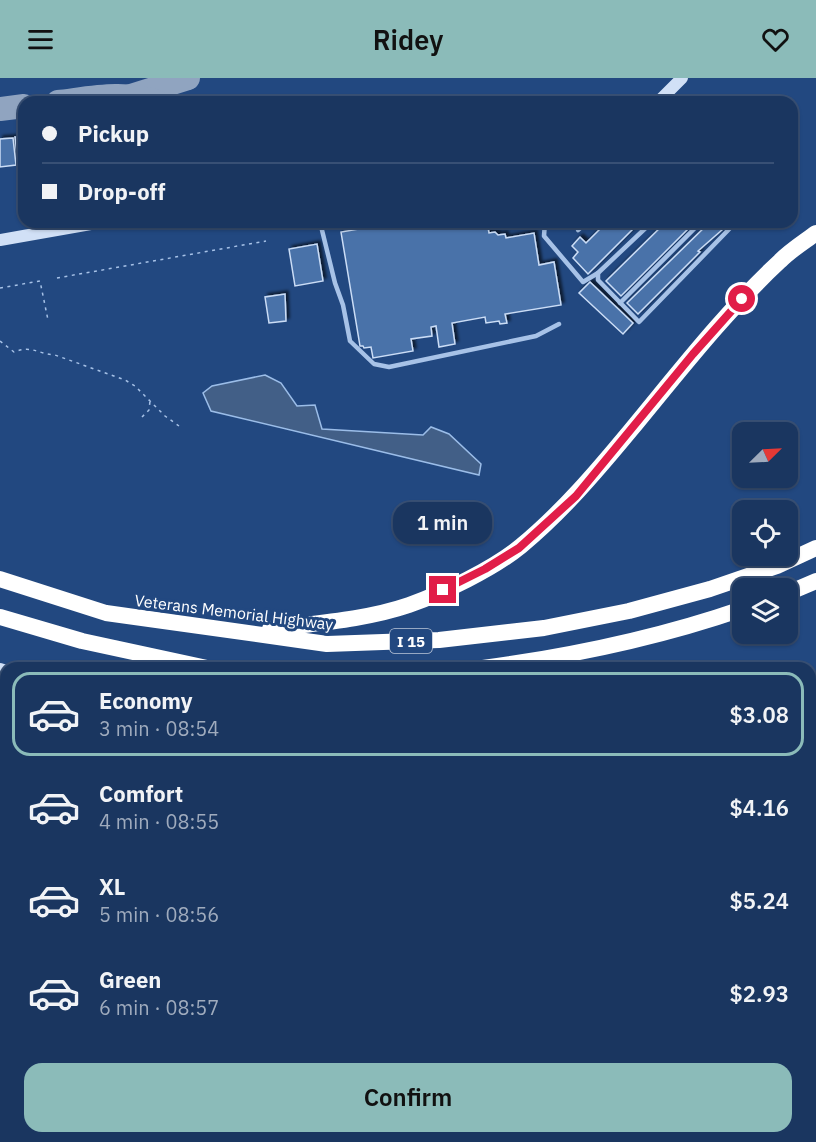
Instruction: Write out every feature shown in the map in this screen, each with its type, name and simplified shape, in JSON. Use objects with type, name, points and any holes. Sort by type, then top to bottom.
[{"type":"highway","points":[[249,632],[369,615],[408,605],[485,569],[519,548],[576,496],[693,354],[742,299],[781,259],[816,233]]},
{"type":"highway","name":"Veterans Memorial Highway","points":[[0,579],[106,614],[327,644],[439,640],[544,628],[630,611],[710,589],[777,566],[816,548]]},
{"type":"highway","points":[[798,589],[816,581]]},
{"type":"highway","points":[[526,662],[625,644],[732,612]]},
{"type":"highway","points":[[0,617],[82,641],[179,662]]},
{"type":"street","points":[[664,96],[682,78]]},
{"type":"street","points":[[0,240],[68,228]]},
{"type":"lane","points":[[321,228],[335,284],[343,305],[350,340],[358,351],[374,363],[389,367],[536,336],[560,324]]},
{"type":"lane","points":[[545,228],[544,236],[583,282],[598,273],[645,228]]},
{"type":"lane","points":[[620,303],[695,228]]},
{"type":"lane","points":[[598,273],[597,280],[639,322],[730,228]]},
{"type":"path","points":[[57,278],[266,241]]},
{"type":"path","points":[[0,288],[40,281],[48,320]]},
{"type":"path","points":[[0,341],[14,352],[22,348],[42,351],[125,380],[142,392],[165,416],[179,426]]},
{"type":"path","points":[[142,417],[149,410],[150,400]]},
{"type":"shaded area","points":[[265,375],[281,383],[297,406],[315,405],[322,429],[423,435],[431,427],[449,434],[481,464],[479,475],[211,411],[203,393],[212,386]]},
{"type":"building","points":[[15,137],[18,137],[18,162]]},
{"type":"building","points":[[13,138],[16,165],[0,167],[0,139]]},
{"type":"building","points":[[365,228],[488,228],[489,233],[505,234],[506,238],[534,233],[539,265],[554,262],[561,305],[505,314],[507,323],[500,324],[499,321],[486,323],[485,317],[452,323],[455,344],[439,347],[436,326],[431,327],[432,336],[411,339],[413,351],[373,358],[371,347],[360,346],[341,232]]},
{"type":"building","points":[[601,228],[634,228],[588,274],[573,258],[578,252],[572,246],[580,237],[586,243]]},
{"type":"building","points":[[660,228],[689,228],[621,296],[606,281]]},
{"type":"building","points":[[704,228],[724,228],[698,251],[700,252],[638,314],[627,303]]},
{"type":"building","points":[[317,244],[323,281],[295,286],[289,249]]},
{"type":"building","points":[[590,282],[633,323],[623,334],[579,293]]},
{"type":"building","points":[[285,294],[286,321],[269,323],[265,297]]},
{"type":"taxiway","points":[[131,96],[188,78]]},
{"type":"taxiway","points":[[0,109],[18,107]]},
{"type":"route","points":[[443,590],[485,569],[519,548],[576,496],[693,354],[742,299]]}]
